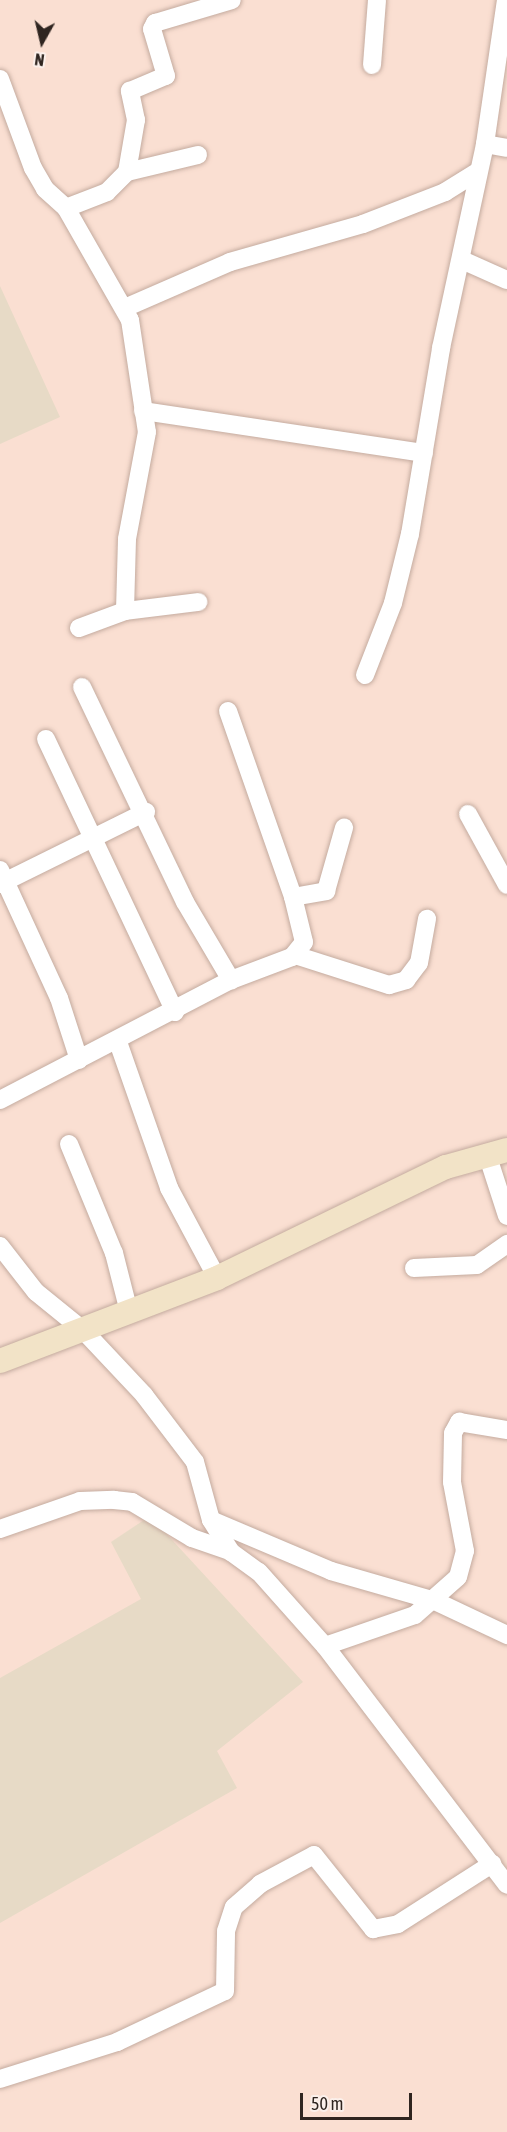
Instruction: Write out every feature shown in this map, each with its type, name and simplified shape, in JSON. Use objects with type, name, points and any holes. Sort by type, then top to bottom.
[{"type":"street","points":[[127,172],[136,126],[130,91],[166,76],[152,29],[155,23],[232,0]]},
{"type":"street","points":[[372,65],[377,0]]},
{"type":"street","points":[[365,675],[393,603],[485,144],[506,0]]},
{"type":"street","points":[[0,79],[33,168],[45,189],[66,208],[99,271],[126,307],[147,432],[127,539],[125,611]]},
{"type":"street","points":[[485,144],[507,148]]},
{"type":"street","points":[[66,208],[107,192],[127,172],[198,155]]},
{"type":"street","points":[[126,307],[230,262],[363,224],[445,192],[478,171]]},
{"type":"street","points":[[462,260],[507,280]]},
{"type":"street","points":[[143,411],[424,453]]},
{"type":"street","points":[[79,628],[125,611],[198,602]]},
{"type":"street","points":[[82,687],[146,812],[185,902],[231,980]]},
{"type":"street","points":[[0,1100],[118,1042],[231,980],[294,955],[304,942],[293,897],[228,711]]},
{"type":"street","points":[[46,739],[175,1012]]},
{"type":"street","points":[[79,1060],[59,998],[2,879],[146,812]]},
{"type":"street","points":[[468,814],[507,885]]},
{"type":"street","points":[[293,897],[326,891],[344,828]]},
{"type":"street","points":[[294,955],[389,985],[406,980],[419,963],[427,919]]},
{"type":"street","points":[[118,1042],[169,1188],[217,1278]]},
{"type":"street","points":[[69,1144],[114,1253],[129,1312]]},
{"type":"street","points":[[0,1361],[84,1331],[217,1278],[446,1167],[497,1152],[507,1216]]},
{"type":"street","points":[[414,1268],[477,1265],[507,1244]]},
{"type":"street","points":[[0,1246],[36,1292],[84,1331],[195,1462],[211,1520],[231,1552]]},
{"type":"street","points":[[325,1646],[415,1615],[435,1601],[465,1564],[452,1482],[453,1433],[459,1422],[507,1430]]},
{"type":"street","points":[[0,1529],[80,1501],[114,1500],[132,1502],[192,1538],[231,1552],[259,1572],[325,1646],[507,1885]]},
{"type":"street","points":[[211,1520],[331,1571],[435,1601],[507,1635]]},
{"type":"street","points":[[0,2079],[117,2042],[225,1991],[226,1931],[234,1907],[260,1884],[314,1855],[373,1929],[398,1924],[492,1864]]},
{"type":"shaded area","points":[[0,286],[60,417],[0,444]]},
{"type":"shaded area","points":[[150,1516],[303,1682],[217,1751],[237,1788],[0,1923],[0,1678],[141,1599],[111,1542]]}]
